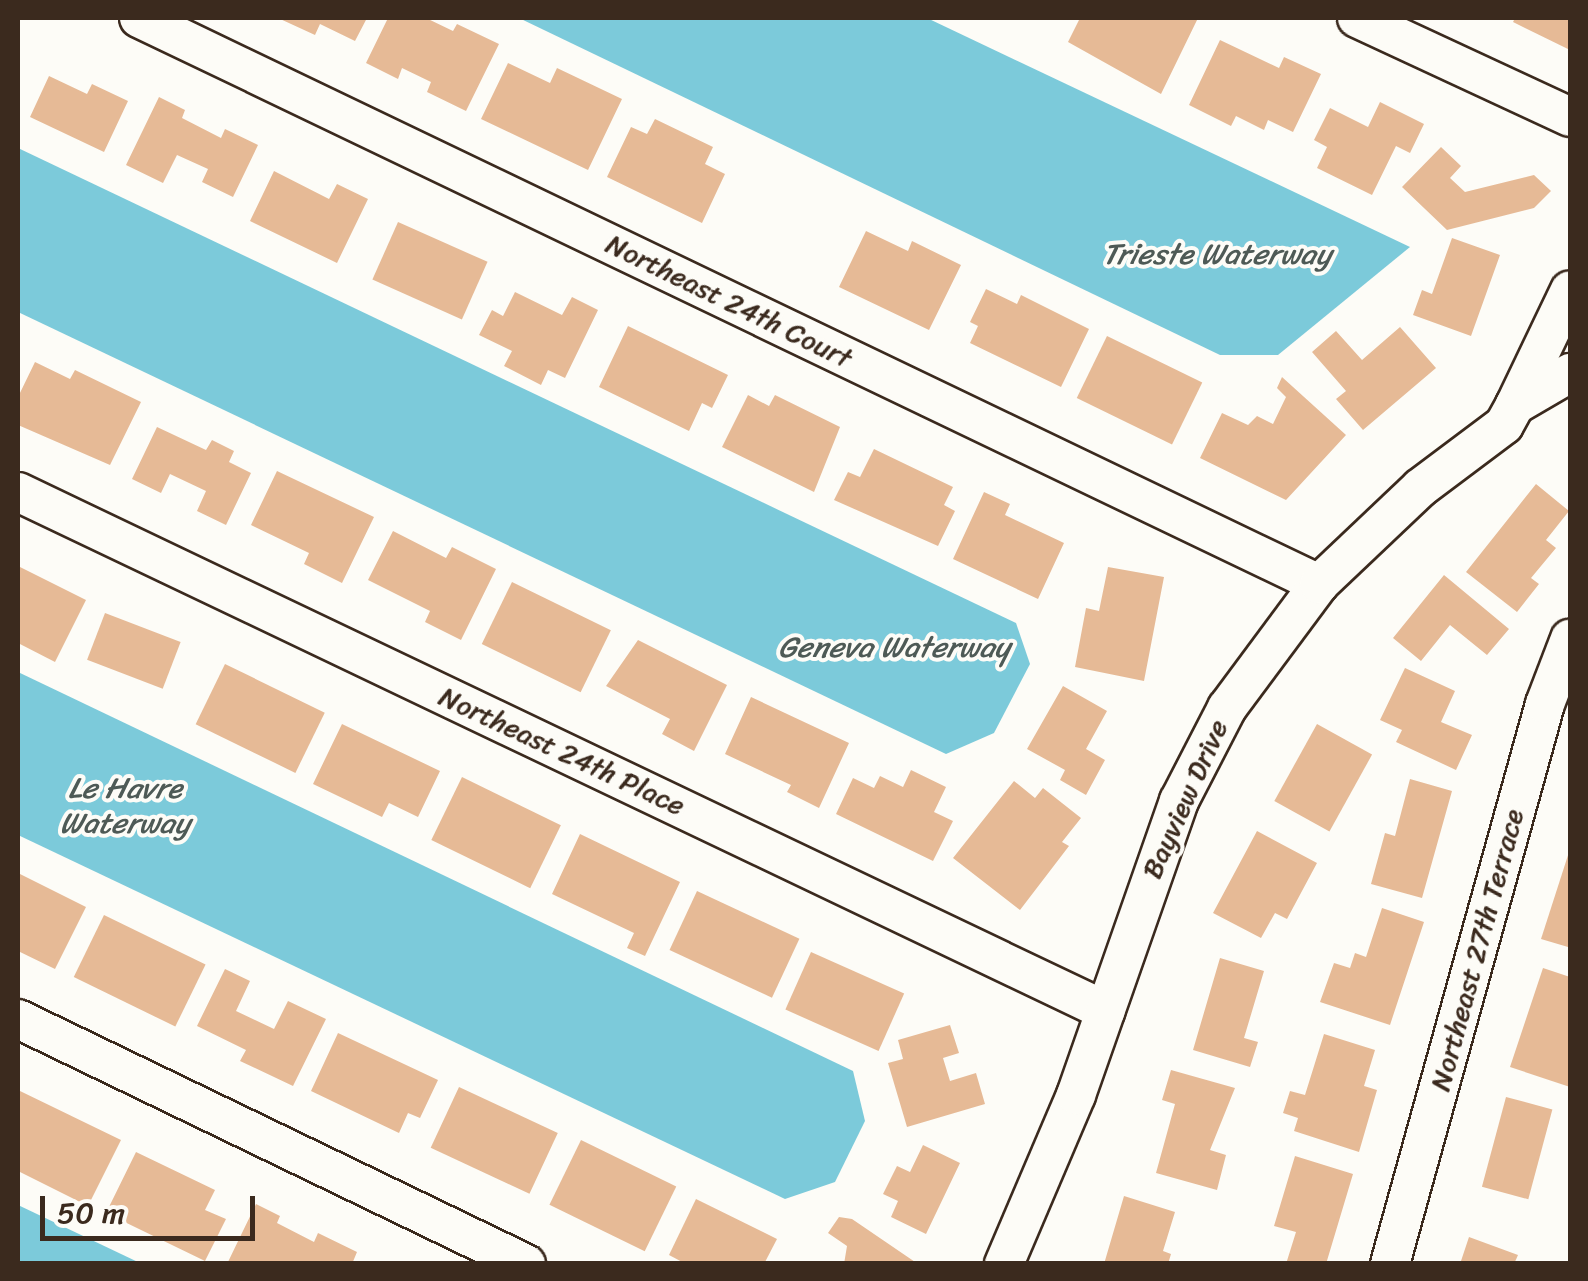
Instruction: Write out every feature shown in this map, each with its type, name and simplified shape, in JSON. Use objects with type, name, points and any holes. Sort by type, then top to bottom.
[{"type":"street","name":"Northeast 24th Court","points":[[139,18],[1319,584]]},
{"type":"street","points":[[1357,18],[1570,117]]},
{"type":"street","points":[[1509,415],[1570,290]]},
{"type":"street","name":"Bayview Drive","points":[[1004,1264],[1106,1011],[1148,877],[1207,744],[1319,584],[1420,488],[1509,415],[1570,373]]},
{"type":"street","name":"Bayview Drive","points":[[1509,415],[1528,422],[1570,398]]},
{"type":"street","name":"Northeast 24th Place","points":[[18,492],[1106,1011]]},
{"type":"street","name":"Northeast 27th Terrace","points":[[1390,1264],[1545,704],[1570,639]]},
{"type":"street","points":[[18,1020],[526,1264]]},
{"type":"water","name":"Trieste Waterway","points":[[519,18],[927,18],[1410,247],[1278,355],[1220,355]]},
{"type":"water","name":"Geneva Waterway","points":[[18,148],[1016,623],[1030,664],[994,733],[946,754],[18,312]]},
{"type":"water","name":"Le Havre Waterway","points":[[18,672],[853,1071],[865,1121],[835,1182],[785,1199],[18,835]]},
{"type":"water","points":[[18,1205],[140,1263],[18,1263]]},
{"type":"building","points":[[278,18],[367,18],[355,41],[320,24],[315,35]]},
{"type":"building","points":[[388,18],[426,18],[453,31],[457,24],[499,44],[466,111],[427,92],[431,82],[402,68],[398,79],[366,63]]},
{"type":"building","points":[[1080,18],[1198,18],[1161,94],[1068,42]]},
{"type":"building","points":[[1515,18],[1570,18],[1570,50],[1513,22]]},
{"type":"building","points":[[1220,40],[1279,68],[1284,57],[1321,74],[1293,132],[1268,120],[1264,130],[1236,116],[1231,126],[1189,105]]},
{"type":"building","points":[[508,63],[550,83],[557,68],[622,99],[588,170],[481,119]]},
{"type":"building","points":[[49,76],[87,94],[92,84],[128,101],[104,152],[30,117]]},
{"type":"building","points":[[159,97],[185,110],[182,118],[221,138],[225,129],[258,145],[233,197],[202,182],[208,169],[177,155],[163,183],[126,165]]},
{"type":"building","points":[[1380,102],[1424,124],[1410,153],[1396,146],[1372,195],[1317,168],[1327,147],[1314,140],[1330,108],[1368,127]]},
{"type":"building","points":[[655,119],[713,147],[705,164],[725,174],[702,223],[607,177],[631,127],[647,134]]},
{"type":"building","points":[[1441,147],[1461,166],[1450,178],[1465,192],[1534,175],[1551,191],[1534,208],[1447,230],[1402,187]]},
{"type":"building","points":[[274,171],[329,199],[337,184],[368,199],[337,263],[250,221]]},
{"type":"building","points":[[398,222],[488,262],[462,319],[372,280]]},
{"type":"building","points":[[866,231],[908,251],[912,241],[961,265],[929,330],[839,287]]},
{"type":"building","points":[[1452,238],[1500,255],[1471,336],[1413,315],[1422,290],[1432,294]]},
{"type":"building","points":[[986,289],[1017,304],[1021,295],[1089,329],[1061,387],[970,343],[978,326],[970,322]]},
{"type":"building","points":[[515,292],[562,315],[572,297],[598,310],[565,378],[548,370],[541,385],[504,366],[512,351],[479,335],[492,310],[503,316]]},
{"type":"building","points":[[628,326],[728,375],[712,408],[702,403],[689,431],[599,387]]},
{"type":"building","points":[[1400,327],[1436,368],[1363,430],[1336,399],[1346,391],[1312,352],[1336,331],[1362,360]]},
{"type":"building","points":[[1107,336],[1202,382],[1172,444],[1077,398]]},
{"type":"building","points":[[35,362],[70,379],[75,370],[141,402],[110,465],[18,425],[18,397]]},
{"type":"building","points":[[1282,377],[1346,435],[1286,500],[1200,458],[1222,413],[1248,425],[1257,416],[1273,424],[1286,397],[1277,388]]},
{"type":"building","points":[[748,395],[769,406],[775,395],[840,427],[814,492],[722,447]]},
{"type":"building","points":[[157,427],[206,450],[212,440],[234,451],[229,462],[251,473],[226,525],[197,511],[206,491],[170,474],[161,493],[132,479]]},
{"type":"building","points":[[874,449],[953,487],[944,505],[955,511],[938,546],[834,500],[848,472],[860,477]]},
{"type":"building","points":[[277,471],[374,517],[342,583],[304,564],[309,553],[251,525]]},
{"type":"building","points":[[1536,484],[1569,511],[1546,540],[1556,548],[1531,578],[1539,584],[1517,612],[1466,572]]},
{"type":"building","points":[[984,492],[1010,504],[1005,515],[1064,543],[1038,599],[953,559]]},
{"type":"building","points":[[393,531],[446,558],[452,547],[496,569],[461,640],[425,622],[430,611],[368,580]]},
{"type":"building","points":[[18,566],[86,600],[55,662],[18,643]]},
{"type":"building","points":[[1108,567],[1164,577],[1144,681],[1075,667],[1086,608],[1099,611]]},
{"type":"building","points":[[1444,575],[1509,629],[1487,655],[1450,625],[1421,661],[1393,638]]},
{"type":"building","points":[[512,582],[611,630],[581,692],[482,644]]},
{"type":"building","points":[[105,613],[181,642],[163,689],[87,660]]},
{"type":"building","points":[[638,640],[727,685],[694,751],[662,734],[670,719],[606,686]]},
{"type":"building","points":[[225,664],[325,713],[295,773],[196,724]]},
{"type":"building","points":[[1405,668],[1455,691],[1441,722],[1472,735],[1456,770],[1396,742],[1402,730],[1380,720]]},
{"type":"building","points":[[1063,686],[1107,711],[1086,749],[1105,760],[1086,795],[1060,780],[1065,770],[1027,749]]},
{"type":"building","points":[[751,697],[849,743],[819,808],[787,792],[791,785],[725,754]]},
{"type":"building","points":[[342,724],[440,771],[418,817],[389,803],[382,817],[313,784]]},
{"type":"building","points":[[1317,724],[1372,755],[1329,832],[1274,801]]},
{"type":"building","points":[[911,770],[946,787],[934,812],[953,821],[933,861],[836,814],[853,778],[874,788],[880,776],[903,787]]},
{"type":"building","points":[[462,777],[561,825],[530,888],[431,840]]},
{"type":"building","points":[[1410,779],[1452,791],[1422,898],[1371,884],[1385,833],[1395,836]]},
{"type":"building","points":[[1014,781],[1035,798],[1043,788],[1081,818],[1062,842],[1069,846],[1020,910],[953,858]]},
{"type":"building","points":[[1257,831],[1317,863],[1287,919],[1275,913],[1261,938],[1213,913]]},
{"type":"building","points":[[580,834],[680,882],[645,956],[627,948],[634,933],[552,894]]},
{"type":"building","points":[[1570,849],[1570,939],[1568,947],[1541,939]]},
{"type":"building","points":[[18,873],[86,907],[55,969],[18,951]]},
{"type":"building","points":[[697,891],[799,939],[772,998],[670,950]]},
{"type":"building","points":[[1382,908],[1424,922],[1390,1025],[1320,1002],[1334,963],[1350,968],[1355,953],[1366,957]]},
{"type":"building","points":[[104,915],[206,965],[175,1027],[74,977]]},
{"type":"building","points":[[811,952],[904,993],[879,1051],[785,1010]]},
{"type":"building","points":[[1220,958],[1264,971],[1244,1038],[1258,1042],[1250,1067],[1193,1050]]},
{"type":"building","points":[[1543,968],[1570,977],[1570,1087],[1510,1067]]},
{"type":"building","points":[[225,969],[250,981],[236,1011],[274,1029],[288,1001],[326,1019],[293,1086],[240,1061],[246,1050],[197,1026]]},
{"type":"building","points":[[950,1025],[959,1053],[943,1058],[950,1081],[976,1073],[985,1104],[907,1127],[888,1063],[903,1059],[898,1040]]},
{"type":"building","points":[[338,1033],[438,1080],[420,1118],[408,1113],[399,1133],[311,1091]]},
{"type":"building","points":[[1324,1034],[1375,1050],[1364,1086],[1377,1090],[1359,1152],[1294,1131],[1298,1118],[1283,1113],[1290,1091],[1305,1095]]},
{"type":"building","points":[[1171,1070],[1235,1088],[1210,1150],[1226,1155],[1217,1190],[1156,1173],[1175,1104],[1162,1100]]},
{"type":"building","points":[[459,1087],[558,1133],[529,1194],[431,1148]]},
{"type":"building","points":[[20,1091],[121,1140],[88,1206],[18,1171]]},
{"type":"building","points":[[1506,1097],[1552,1109],[1528,1199],[1482,1187]]},
{"type":"building","points":[[581,1140],[676,1186],[645,1251],[549,1205]]},
{"type":"building","points":[[923,1145],[960,1163],[926,1234],[891,1217],[898,1201],[883,1194],[897,1166],[910,1172]]},
{"type":"building","points":[[136,1152],[215,1190],[205,1210],[226,1219],[205,1261],[106,1213]]},
{"type":"building","points":[[1295,1156],[1353,1174],[1326,1264],[1286,1264],[1296,1232],[1274,1226]]},
{"type":"building","points":[[1124,1196],[1175,1212],[1163,1251],[1171,1254],[1168,1264],[1104,1264]]},
{"type":"building","points":[[696,1199],[777,1239],[764,1264],[686,1264],[669,1255]]},
{"type":"building","points":[[256,1204],[280,1216],[277,1223],[314,1242],[318,1233],[357,1252],[352,1264],[227,1264]]},
{"type":"building","points":[[839,1217],[852,1219],[918,1264],[844,1264],[847,1246],[828,1233]]},
{"type":"building","points":[[1469,1237],[1518,1255],[1514,1264],[1460,1264]]}]
